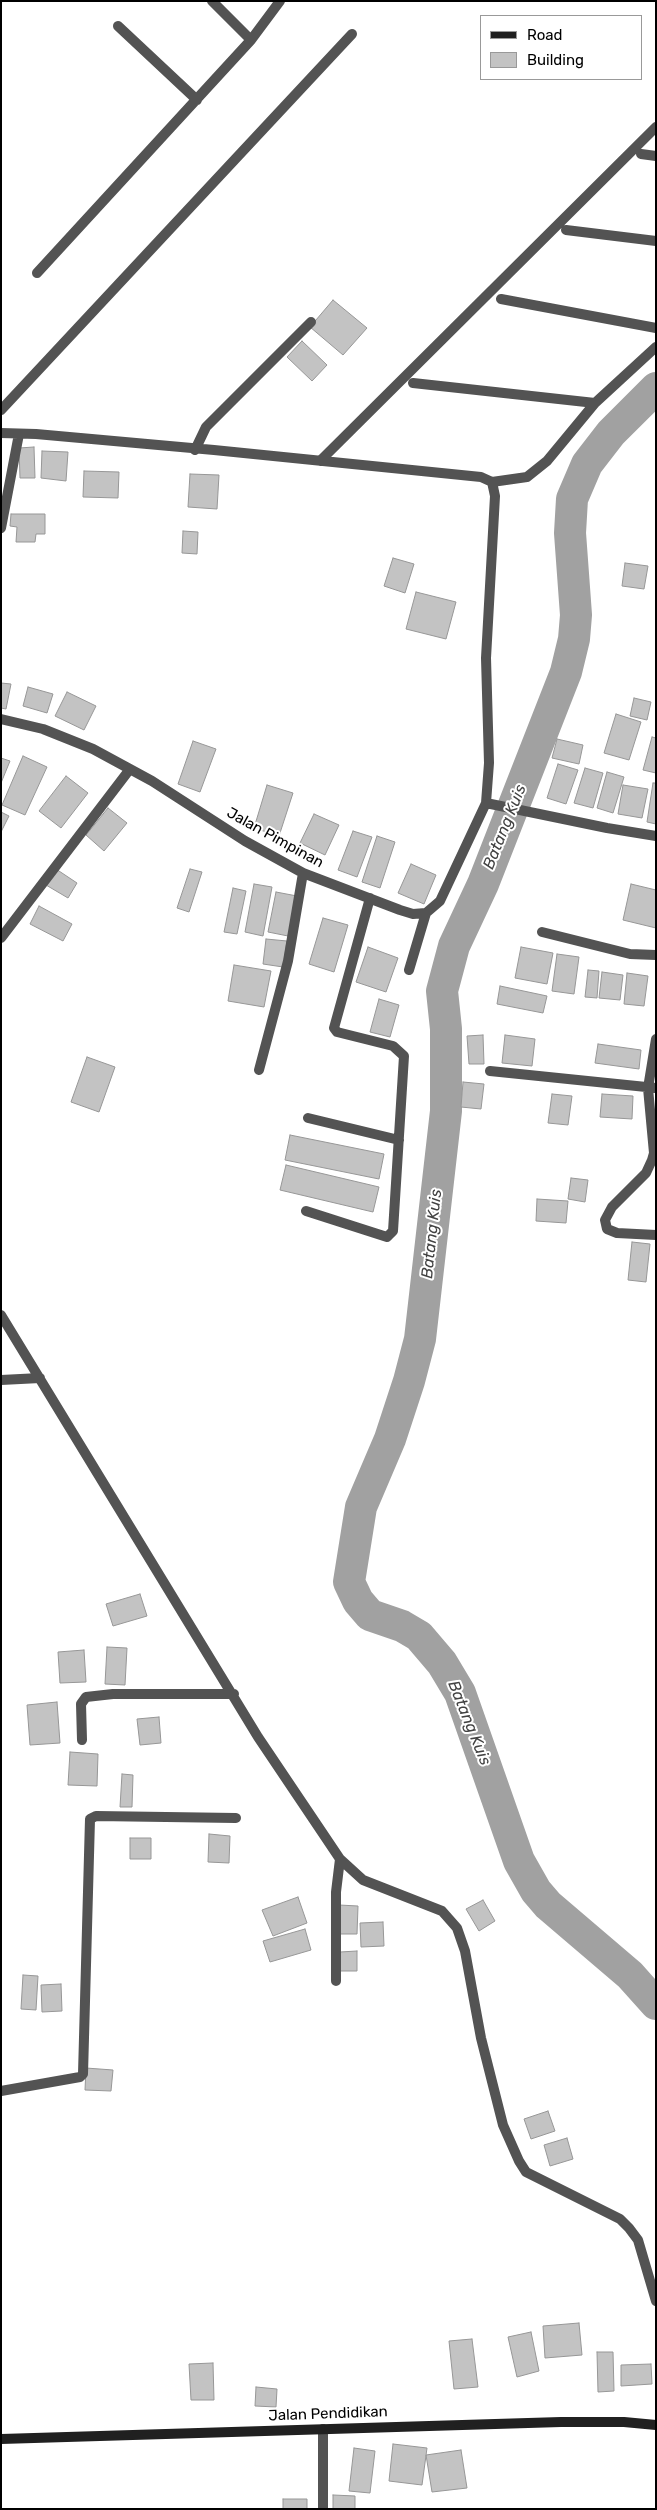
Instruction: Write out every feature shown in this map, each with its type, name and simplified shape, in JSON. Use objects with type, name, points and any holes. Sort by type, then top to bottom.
[{"type":"main road","name":"Jalan Pendidikan","points":[[1,2439],[561,2422],[624,2422],[656,2425]]},
{"type":"street","points":[[212,1],[252,40]]},
{"type":"street","points":[[37,273],[252,40],[280,1]]},
{"type":"street","points":[[118,26],[197,100]]},
{"type":"street","points":[[1,410],[352,34]]},
{"type":"street","points":[[320,461],[656,127]]},
{"type":"street","points":[[641,154],[656,156]]},
{"type":"street","points":[[566,230],[656,241]]},
{"type":"street","points":[[501,299],[656,328]]},
{"type":"street","points":[[195,450],[206,427],[310,322]]},
{"type":"street","points":[[1,433],[36,434],[481,477],[492,482],[527,477],[547,461],[595,403],[656,347]]},
{"type":"street","points":[[413,383],[595,403]]},
{"type":"street","points":[[1,528],[18,434]]},
{"type":"street","points":[[409,970],[426,913],[440,901],[490,804],[486,658],[495,496],[492,482]]},
{"type":"street","name":"Jalan Pimpinan","points":[[1,719],[43,729],[94,749],[130,769],[245,841],[303,873],[413,914],[426,913]]},
{"type":"street","points":[[1,938],[130,769]]},
{"type":"street","points":[[490,804],[656,836]]},
{"type":"street","points":[[259,1070],[288,961],[303,873]]},
{"type":"street","points":[[306,1211],[387,1237],[393,1231],[404,1074],[403,1054],[393,1046],[337,1032],[334,1028],[370,898]]},
{"type":"street","points":[[542,932],[630,954],[656,955]]},
{"type":"street","points":[[656,1038],[652,1088],[654,1160],[646,1174],[612,1207],[605,1220],[607,1229],[612,1232],[656,1234]]},
{"type":"street","points":[[490,1071],[652,1088]]},
{"type":"street","points":[[308,1118],[399,1140]]},
{"type":"street","points":[[1,1315],[234,1694],[258,1737],[340,1859],[363,1880],[442,1911],[457,1928],[465,1951],[481,2038],[503,2124],[518,2161],[526,2172],[620,2219],[629,2228],[638,2240],[656,2301]]},
{"type":"street","points":[[1,1380],[40,1378]]},
{"type":"street","points":[[82,1740],[81,1704],[86,1697],[113,1694],[234,1694]]},
{"type":"street","points":[[1,2091],[80,2077],[83,2074],[92,1817],[236,1818]]},
{"type":"street","points":[[336,1981],[336,1892],[340,1859]]},
{"type":"street","points":[[323,2429],[323,2509]]},
{"type":"building","points":[[333,300],[367,328],[343,355],[310,327]]},
{"type":"building","points":[[302,341],[327,365],[312,381],[287,357]]},
{"type":"building","points":[[34,447],[35,478],[20,478],[19,448]]},
{"type":"building","points":[[42,451],[68,452],[66,481],[41,478]]},
{"type":"building","points":[[84,471],[119,472],[118,498],[83,497]]},
{"type":"building","points":[[190,474],[219,475],[217,509],[188,507]]},
{"type":"building","points":[[11,514],[45,514],[45,534],[36,534],[35,542],[16,542],[17,527],[10,526]]},
{"type":"building","points":[[183,531],[198,532],[197,554],[182,553]]},
{"type":"building","points":[[393,558],[414,564],[405,593],[384,586]]},
{"type":"building","points":[[625,563],[648,566],[644,589],[622,586]]},
{"type":"building","points":[[416,592],[456,602],[446,639],[406,629]]},
{"type":"building","points":[[1,683],[11,684],[6,709],[1,708]]},
{"type":"building","points":[[28,687],[53,694],[47,713],[23,706]]},
{"type":"building","points":[[67,692],[96,706],[84,730],[55,716]]},
{"type":"building","points":[[634,698],[651,702],[647,720],[630,716]]},
{"type":"building","points":[[616,714],[641,722],[629,760],[604,753]]},
{"type":"building","points":[[652,737],[656,738],[656,773],[643,770]]},
{"type":"building","points":[[557,739],[583,745],[579,764],[552,758]]},
{"type":"building","points":[[193,741],[216,749],[200,792],[178,784]]},
{"type":"building","points":[[23,756],[47,767],[25,815],[2,805]]},
{"type":"building","points":[[1,758],[10,761],[1,783]]},
{"type":"building","points":[[558,764],[578,770],[566,804],[547,798]]},
{"type":"building","points":[[585,768],[603,773],[593,808],[574,803]]},
{"type":"building","points":[[607,772],[624,777],[613,813],[597,808]]},
{"type":"building","points":[[66,776],[88,793],[61,828],[39,811]]},
{"type":"building","points":[[653,783],[656,783],[656,824],[647,822]]},
{"type":"building","points":[[267,785],[293,793],[279,836],[254,828]]},
{"type":"building","points":[[623,785],[648,789],[642,818],[618,814]]},
{"type":"building","points":[[108,808],[127,823],[104,851],[86,835]]},
{"type":"building","points":[[1,812],[9,816],[1,832]]},
{"type":"building","points":[[314,814],[339,825],[325,855],[300,843]]},
{"type":"building","points":[[353,831],[372,837],[357,877],[338,870]]},
{"type":"building","points":[[377,836],[395,842],[380,888],[362,882]]},
{"type":"building","points":[[411,864],[436,875],[424,904],[398,893]]},
{"type":"building","points":[[56,869],[77,883],[68,898],[46,885]]},
{"type":"building","points":[[190,869],[202,872],[189,912],[177,908]]},
{"type":"building","points":[[254,884],[272,887],[263,936],[245,932]]},
{"type":"building","points":[[631,884],[656,890],[656,928],[623,920]]},
{"type":"building","points":[[233,888],[246,891],[237,934],[224,932]]},
{"type":"building","points":[[276,892],[297,896],[288,936],[268,932]]},
{"type":"building","points":[[39,906],[72,924],[63,941],[30,924]]},
{"type":"building","points":[[323,918],[348,925],[334,972],[309,964]]},
{"type":"building","points":[[266,939],[287,941],[283,967],[263,964]]},
{"type":"building","points":[[368,947],[398,958],[386,992],[356,982]]},
{"type":"building","points":[[521,947],[553,953],[547,984],[515,978]]},
{"type":"building","points":[[557,954],[579,957],[574,994],[552,991]]},
{"type":"building","points":[[234,965],[271,971],[264,1007],[228,1001]]},
{"type":"building","points":[[588,970],[599,971],[597,998],[585,997]]},
{"type":"building","points":[[602,972],[623,975],[620,1000],[599,998]]},
{"type":"building","points":[[627,973],[648,976],[644,1006],[624,1004]]},
{"type":"building","points":[[500,986],[547,996],[543,1013],[497,1004]]},
{"type":"building","points":[[379,999],[399,1005],[390,1037],[370,1032]]},
{"type":"building","points":[[483,1035],[484,1064],[469,1064],[467,1036]]},
{"type":"building","points":[[505,1035],[535,1039],[532,1066],[502,1063]]},
{"type":"building","points":[[598,1044],[641,1050],[639,1069],[595,1063]]},
{"type":"building","points":[[87,1057],[115,1067],[99,1112],[71,1102]]},
{"type":"building","points":[[463,1082],[484,1084],[481,1109],[461,1107]]},
{"type":"building","points":[[552,1094],[572,1096],[568,1125],[548,1123]]},
{"type":"building","points":[[602,1094],[633,1096],[632,1119],[600,1117]]},
{"type":"building","points":[[290,1135],[384,1154],[379,1179],[285,1160]]},
{"type":"building","points":[[286,1165],[379,1187],[373,1212],[280,1190]]},
{"type":"building","points":[[571,1178],[588,1180],[585,1202],[568,1199]]},
{"type":"building","points":[[537,1199],[568,1201],[566,1223],[536,1221]]},
{"type":"building","points":[[632,1242],[650,1244],[646,1282],[628,1280]]},
{"type":"building","points":[[140,1594],[147,1616],[113,1626],[106,1604]]},
{"type":"building","points":[[107,1647],[127,1648],[125,1685],[105,1684]]},
{"type":"building","points":[[84,1650],[86,1682],[60,1683],[58,1652]]},
{"type":"building","points":[[57,1702],[60,1743],[30,1745],[27,1705]]},
{"type":"building","points":[[159,1717],[161,1743],[140,1745],[137,1719]]},
{"type":"building","points":[[70,1752],[98,1754],[97,1786],[68,1785]]},
{"type":"building","points":[[122,1774],[133,1775],[132,1807],[120,1807]]},
{"type":"building","points":[[209,1834],[230,1836],[229,1863],[208,1862]]},
{"type":"building","points":[[130,1838],[151,1838],[151,1859],[130,1859]]},
{"type":"building","points":[[298,1897],[307,1923],[273,1936],[262,1910]]},
{"type":"building","points":[[483,1900],[495,1921],[479,1931],[466,1909]]},
{"type":"building","points":[[339,1905],[358,1906],[357,1934],[338,1934]]},
{"type":"building","points":[[383,1922],[384,1946],[361,1947],[360,1923]]},
{"type":"building","points":[[305,1929],[311,1950],[270,1962],[263,1941]]},
{"type":"building","points":[[357,1951],[357,1971],[340,1971],[340,1952]]},
{"type":"building","points":[[23,1975],[38,1976],[36,2010],[21,2009]]},
{"type":"building","points":[[61,1984],[62,2011],[42,2012],[41,1985]]},
{"type":"building","points":[[86,2068],[113,2070],[111,2091],[85,2090]]},
{"type":"building","points":[[548,2111],[555,2131],[531,2139],[524,2119]]},
{"type":"building","points":[[567,2138],[573,2159],[550,2166],[544,2145]]},
{"type":"building","points":[[579,2323],[582,2355],[545,2358],[543,2326]]},
{"type":"building","points":[[531,2332],[539,2371],[517,2377],[508,2337]]},
{"type":"building","points":[[472,2339],[478,2387],[454,2389],[449,2341]]},
{"type":"building","points":[[597,2352],[613,2352],[614,2391],[598,2392]]},
{"type":"building","points":[[213,2363],[214,2400],[191,2400],[189,2364]]},
{"type":"building","points":[[651,2364],[652,2384],[621,2386],[621,2365]]},
{"type":"building","points":[[256,2387],[277,2389],[276,2407],[255,2406]]},
{"type":"building","points":[[393,2444],[427,2448],[422,2485],[389,2481]]},
{"type":"building","points":[[354,2448],[375,2451],[370,2493],[349,2491]]},
{"type":"building","points":[[461,2450],[467,2488],[432,2492],[426,2455]]},
{"type":"building","points":[[333,2495],[355,2496],[355,2509],[333,2509]]},
{"type":"building","points":[[283,2499],[307,2499],[307,2509],[283,2509]]},
{"type":"waterway","name":"Batang Kuis","points":[[656,388],[611,433],[587,464],[572,499],[570,533],[576,615],[574,639],[566,672],[483,884],[454,946],[442,991],[446,1029],[446,1111],[420,1339],[409,1381],[390,1439],[361,1507],[349,1582],[358,1601],[370,1615],[402,1626],[419,1636],[442,1663],[460,1693],[519,1861],[536,1891],[548,1905],[630,1975],[656,2004]]}]
